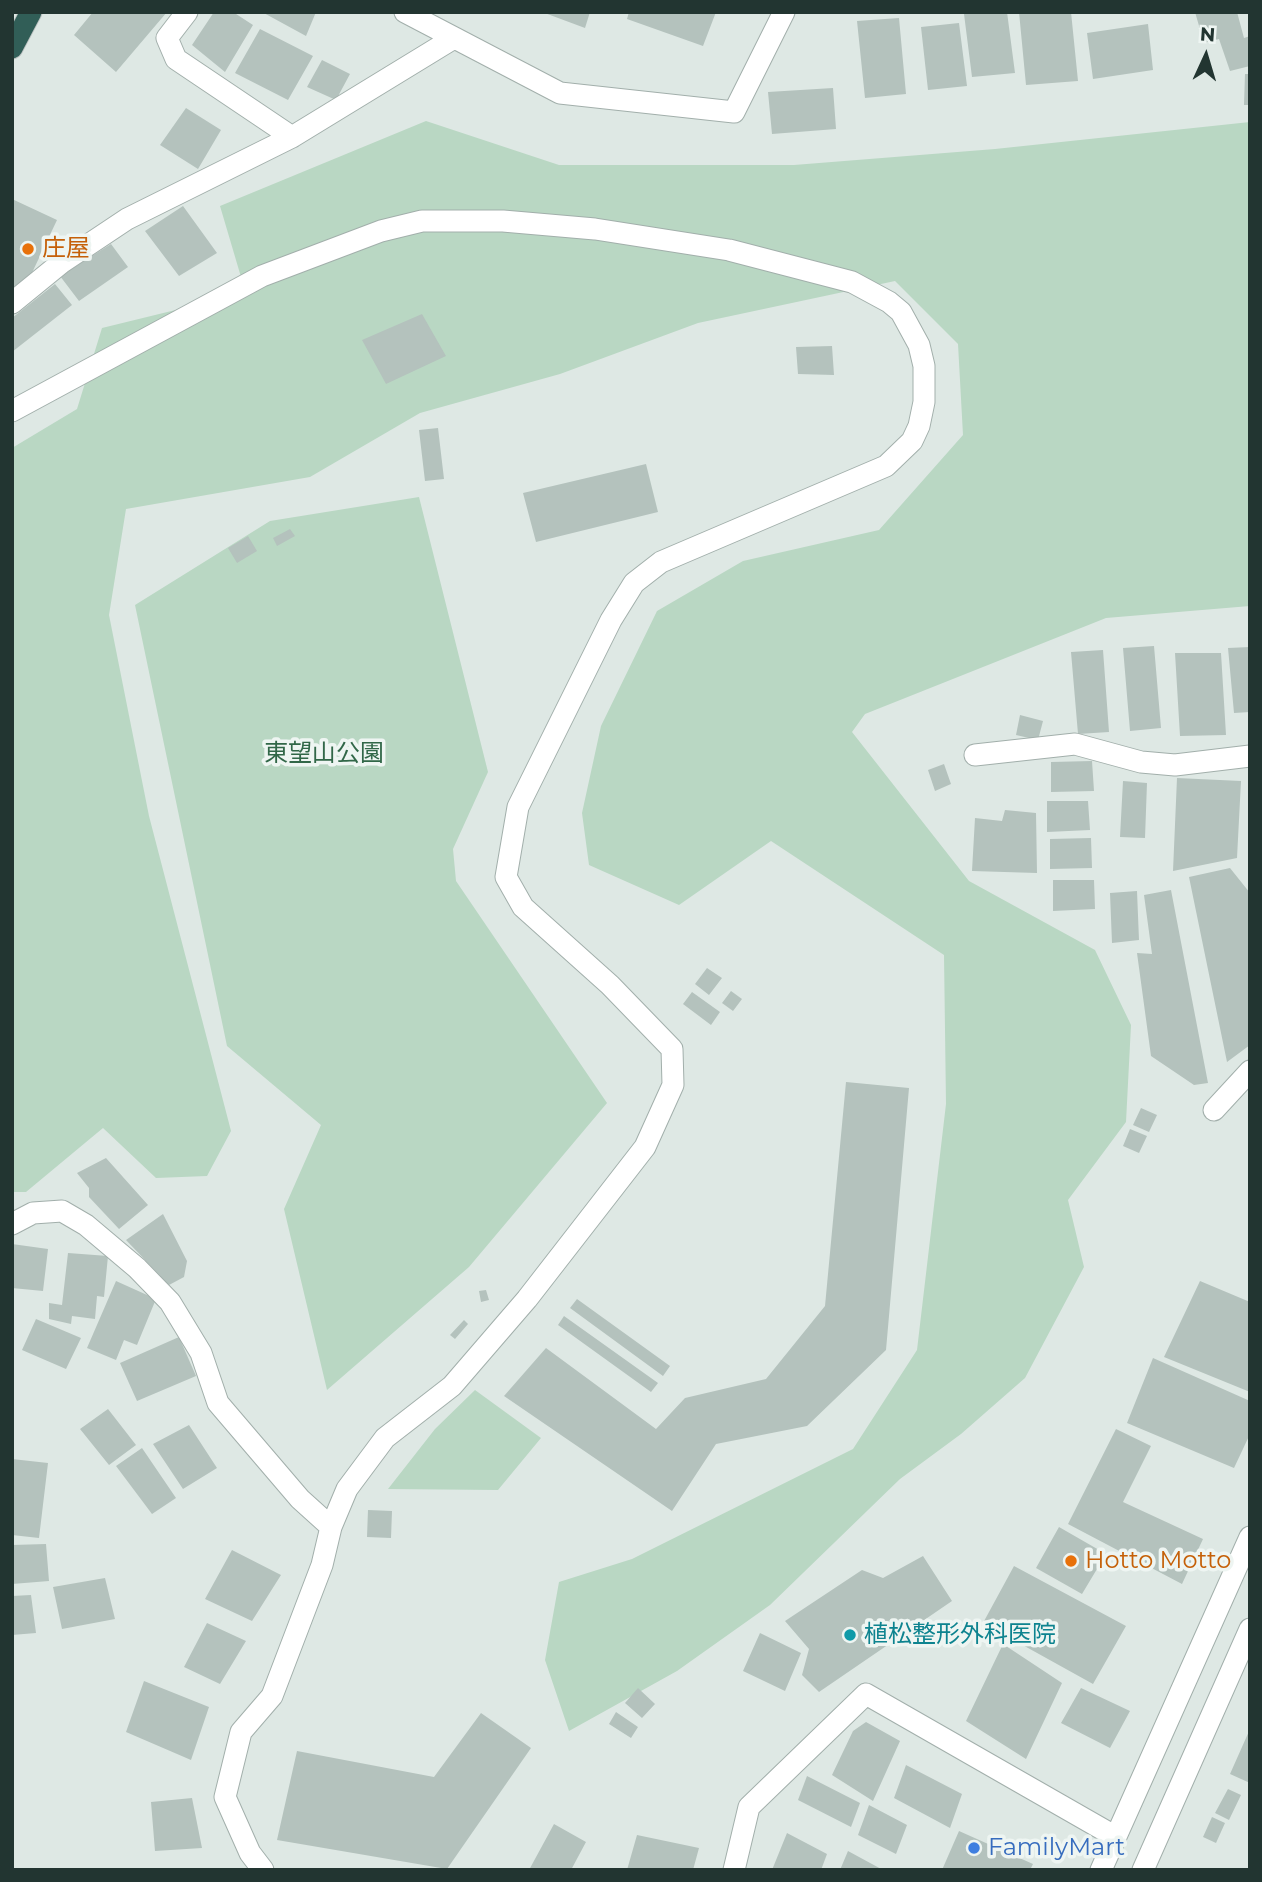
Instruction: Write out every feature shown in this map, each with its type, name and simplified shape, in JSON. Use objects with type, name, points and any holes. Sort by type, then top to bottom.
[{"type":"highway","points":[[12,48],[31,12]]},
{"type":"street","points":[[187,12],[167,38],[176,59],[292,137]]},
{"type":"street","points":[[405,12],[559,93],[734,112],[789,13]]},
{"type":"street","points":[[12,303],[61,263],[127,219],[292,137],[454,38]]},
{"type":"street","points":[[12,411],[262,276],[381,231],[422,221],[503,221],[595,229],[729,250],[852,282],[889,302],[901,312],[919,345],[924,402],[919,426],[912,441],[886,466],[661,562],[634,583],[611,620],[518,807],[506,877],[523,907],[610,985],[673,1049],[673,1085],[645,1147],[527,1299],[452,1386],[385,1438],[347,1489],[331,1527],[322,1565],[272,1696],[241,1732],[225,1797],[250,1853],[263,1870]]},
{"type":"street","points":[[975,755],[1075,744],[1141,762],[1175,765],[1250,756]]},
{"type":"street","points":[[1214,1110],[1250,1070]]},
{"type":"street","points":[[12,1224],[33,1213],[62,1211],[86,1225],[137,1268],[170,1302],[201,1353],[218,1403],[300,1499],[331,1527]]},
{"type":"street","points":[[1101,1870],[1250,1537]]},
{"type":"street","points":[[1143,1870],[1250,1629]]},
{"type":"street","points":[[734,1870],[749,1807],[866,1694],[1116,1837]]},
{"type":"green space","points":[[426,121],[559,165],[794,165],[995,149],[1250,122],[1250,606],[1106,618],[865,714],[852,732],[969,881],[1095,950],[1131,1025],[1126,1122],[1068,1200],[1084,1267],[1025,1378],[961,1434],[900,1479],[770,1605],[677,1671],[569,1731],[545,1660],[559,1582],[632,1559],[853,1449],[917,1350],[946,1104],[944,955],[771,841],[679,905],[589,865],[582,813],[601,726],[657,611],[743,561],[879,530],[963,435],[958,344],[895,281],[698,323],[560,374],[420,413],[310,477],[126,509],[109,615],[149,816],[231,1131],[207,1176],[156,1178],[103,1128],[26,1192],[12,1192],[12,448],[77,409],[102,328],[200,304],[241,277],[220,206]]},
{"type":"green space","name":"東望山公園","points":[[419,497],[488,772],[453,849],[456,881],[607,1103],[469,1267],[327,1390],[284,1209],[321,1125],[227,1046],[135,605],[270,521]]},
{"type":"green space","points":[[475,1390],[541,1438],[498,1490],[388,1489],[435,1429]]},
{"type":"building","points":[[93,12],[167,12],[116,72],[74,35]]},
{"type":"building","points":[[214,12],[233,12],[253,25],[225,72],[192,45]]},
{"type":"building","points":[[262,12],[316,12],[306,36]]},
{"type":"building","points":[[542,12],[590,12],[585,28]]},
{"type":"building","points":[[629,12],[716,12],[703,46],[627,19]]},
{"type":"building","points":[[1007,12],[1015,73],[972,77],[964,14]]},
{"type":"building","points":[[1019,12],[1071,12],[1078,81],[1026,85]]},
{"type":"building","points":[[1195,12],[1237,12],[1244,38],[1250,36],[1250,66],[1230,71],[1219,39],[1204,43]]},
{"type":"building","points":[[899,18],[906,94],[865,98],[857,21]]},
{"type":"building","points":[[959,23],[967,86],[928,90],[921,27]]},
{"type":"building","points":[[1148,24],[1153,70],[1093,79],[1087,33]]},
{"type":"building","points":[[260,29],[313,56],[288,100],[235,73]]},
{"type":"building","points":[[322,60],[350,74],[336,100],[307,87]]},
{"type":"building","points":[[1245,74],[1250,74],[1250,105],[1244,105]]},
{"type":"building","points":[[833,88],[836,129],[772,134],[768,92]]},
{"type":"building","points":[[186,108],[221,130],[198,169],[160,145]]},
{"type":"building","name":"庄屋","points":[[12,199],[57,220],[30,277],[17,289],[12,287]]},
{"type":"building","points":[[183,206],[217,253],[179,276],[145,231]]},
{"type":"building","points":[[111,244],[128,267],[79,301],[60,276]]},
{"type":"building","points":[[55,284],[72,305],[12,352],[12,318]]},
{"type":"building","points":[[422,314],[446,356],[386,384],[362,340]]},
{"type":"building","points":[[832,346],[834,375],[798,374],[796,347]]},
{"type":"building","points":[[438,428],[444,479],[425,481],[419,430]]},
{"type":"building","points":[[646,464],[658,512],[536,542],[523,493]]},
{"type":"building","points":[[290,529],[295,536],[277,546],[273,538]]},
{"type":"building","points":[[248,536],[257,551],[237,563],[228,548]]},
{"type":"building","points":[[1154,646],[1161,728],[1130,731],[1123,648]]},
{"type":"building","points":[[1250,647],[1250,712],[1234,713],[1228,648]]},
{"type":"building","points":[[1103,650],[1109,732],[1078,734],[1071,652]]},
{"type":"building","points":[[1175,653],[1221,653],[1226,735],[1180,736]]},
{"type":"building","points":[[1020,715],[1043,721],[1038,740],[1016,735]]},
{"type":"building","points":[[1092,761],[1094,791],[1051,792],[1051,762]]},
{"type":"building","points":[[944,764],[951,784],[935,791],[928,770]]},
{"type":"building","points":[[1177,778],[1241,781],[1237,858],[1173,871]]},
{"type":"building","points":[[1123,781],[1147,783],[1145,838],[1120,837]]},
{"type":"building","points":[[1047,801],[1088,801],[1090,830],[1047,832]]},
{"type":"building","points":[[1005,810],[1036,813],[1037,873],[972,871],[975,818],[1002,821]]},
{"type":"building","points":[[1091,838],[1092,868],[1050,869],[1050,839]]},
{"type":"building","points":[[1230,868],[1250,893],[1250,1045],[1227,1062],[1189,877]]},
{"type":"building","points":[[1053,880],[1094,880],[1095,909],[1053,911]]},
{"type":"building","points":[[1171,890],[1208,1083],[1194,1085],[1151,1056],[1137,953],[1152,954],[1144,895]]},
{"type":"building","points":[[1137,891],[1139,940],[1112,943],[1110,893]]},
{"type":"building","points":[[707,968],[722,978],[709,995],[695,984]]},
{"type":"building","points":[[731,991],[742,999],[733,1011],[722,1003]]},
{"type":"building","points":[[692,992],[720,1012],[711,1025],[683,1004]]},
{"type":"building","points":[[846,1082],[909,1088],[886,1350],[807,1426],[716,1444],[672,1511],[504,1396],[546,1348],[656,1429],[685,1398],[766,1379],[825,1306]]},
{"type":"building","points":[[1141,1108],[1157,1115],[1149,1132],[1133,1125]]},
{"type":"building","points":[[1130,1129],[1147,1136],[1139,1153],[1123,1146]]},
{"type":"building","points":[[106,1158],[148,1205],[119,1229],[89,1197],[89,1188],[77,1173]]},
{"type":"building","points":[[163,1214],[187,1261],[184,1277],[169,1285],[126,1240]]},
{"type":"building","points":[[12,1244],[48,1249],[43,1291],[12,1288]]},
{"type":"building","points":[[68,1253],[108,1256],[104,1297],[97,1296],[95,1319],[72,1316],[71,1324],[49,1319],[49,1303],[62,1305]]},
{"type":"building","points":[[116,1281],[156,1299],[137,1345],[124,1340],[116,1360],[87,1348]]},
{"type":"building","points":[[1200,1281],[1250,1302],[1250,1392],[1164,1357]]},
{"type":"building","points":[[486,1290],[489,1300],[481,1302],[479,1291]]},
{"type":"building","points":[[577,1299],[670,1366],[663,1376],[570,1308]]},
{"type":"building","points":[[564,1316],[658,1383],[651,1392],[558,1325]]},
{"type":"building","points":[[36,1319],[81,1338],[66,1369],[22,1350]]},
{"type":"building","points":[[464,1320],[468,1324],[455,1339],[450,1335]]},
{"type":"building","points":[[179,1337],[196,1376],[137,1401],[120,1363]]},
{"type":"building","points":[[1153,1358],[1250,1401],[1250,1434],[1234,1468],[1127,1423]]},
{"type":"building","points":[[108,1409],[136,1445],[109,1465],[80,1429]]},
{"type":"building","points":[[189,1425],[217,1468],[183,1489],[153,1444]]},
{"type":"building","points":[[1116,1429],[1151,1446],[1123,1502],[1203,1539],[1182,1584],[1068,1524]]},
{"type":"building","points":[[142,1448],[176,1498],[152,1514],[116,1466]]},
{"type":"building","points":[[12,1459],[48,1463],[39,1538],[12,1535]]},
{"type":"building","points":[[368,1510],[392,1511],[391,1538],[367,1537]]},
{"type":"building","name":"Hotto Motto","points":[[1059,1527],[1106,1554],[1082,1594],[1036,1568]]},
{"type":"building","points":[[46,1544],[49,1581],[12,1584],[12,1545]]},
{"type":"building","points":[[232,1550],[281,1575],[252,1621],[205,1599]]},
{"type":"building","name":"植松整形外科医院","points":[[923,1556],[952,1601],[819,1692],[802,1675],[809,1649],[785,1621],[862,1570],[883,1578]]},
{"type":"building","points":[[1014,1566],[1126,1626],[1093,1684],[983,1623]]},
{"type":"building","points":[[105,1578],[115,1619],[62,1629],[53,1587]]},
{"type":"building","points":[[31,1595],[36,1633],[12,1635],[12,1596]]},
{"type":"building","points":[[207,1623],[246,1641],[220,1684],[184,1667]]},
{"type":"building","points":[[760,1633],[801,1653],[785,1691],[743,1671]]},
{"type":"building","points":[[1003,1644],[1062,1683],[1026,1759],[966,1721]]},
{"type":"building","points":[[144,1681],[209,1707],[191,1760],[126,1732]]},
{"type":"building","points":[[638,1688],[655,1704],[642,1718],[625,1703]]},
{"type":"building","points":[[1081,1688],[1130,1711],[1110,1748],[1061,1723]]},
{"type":"building","points":[[616,1712],[638,1727],[631,1738],[609,1724]]},
{"type":"building","points":[[481,1713],[531,1748],[447,1869],[277,1840],[297,1751],[434,1777]]},
{"type":"building","points":[[866,1722],[900,1741],[873,1801],[832,1775],[853,1731]]},
{"type":"building","points":[[1250,1729],[1250,1783],[1230,1774]]},
{"type":"building","points":[[906,1765],[962,1794],[950,1828],[894,1798]]},
{"type":"building","points":[[807,1776],[860,1803],[851,1827],[798,1800]]},
{"type":"building","points":[[1228,1789],[1241,1795],[1229,1820],[1215,1813]]},
{"type":"building","points":[[192,1798],[202,1848],[155,1851],[151,1802]]},
{"type":"building","points":[[869,1805],[907,1825],[896,1854],[858,1835]]},
{"type":"building","points":[[1212,1817],[1225,1823],[1216,1843],[1203,1837]]},
{"type":"building","points":[[554,1824],[586,1842],[571,1870],[529,1870]]},
{"type":"building","name":"FamilyMart","points":[[959,1831],[1033,1864],[1030,1870],[942,1870]]},
{"type":"building","points":[[787,1833],[827,1854],[821,1870],[772,1870]]},
{"type":"building","points":[[637,1835],[699,1848],[693,1870],[627,1870]]},
{"type":"building","points":[[848,1851],[883,1870],[840,1870]]},
{"type":"place","name":"庄屋","points":[[28,249]]},
{"type":"place","name":"Hotto Motto","points":[[1071,1561]]},
{"type":"place","name":"植松整形外科医院","points":[[850,1635]]},
{"type":"place","name":"FamilyMart","points":[[974,1848]]}]
